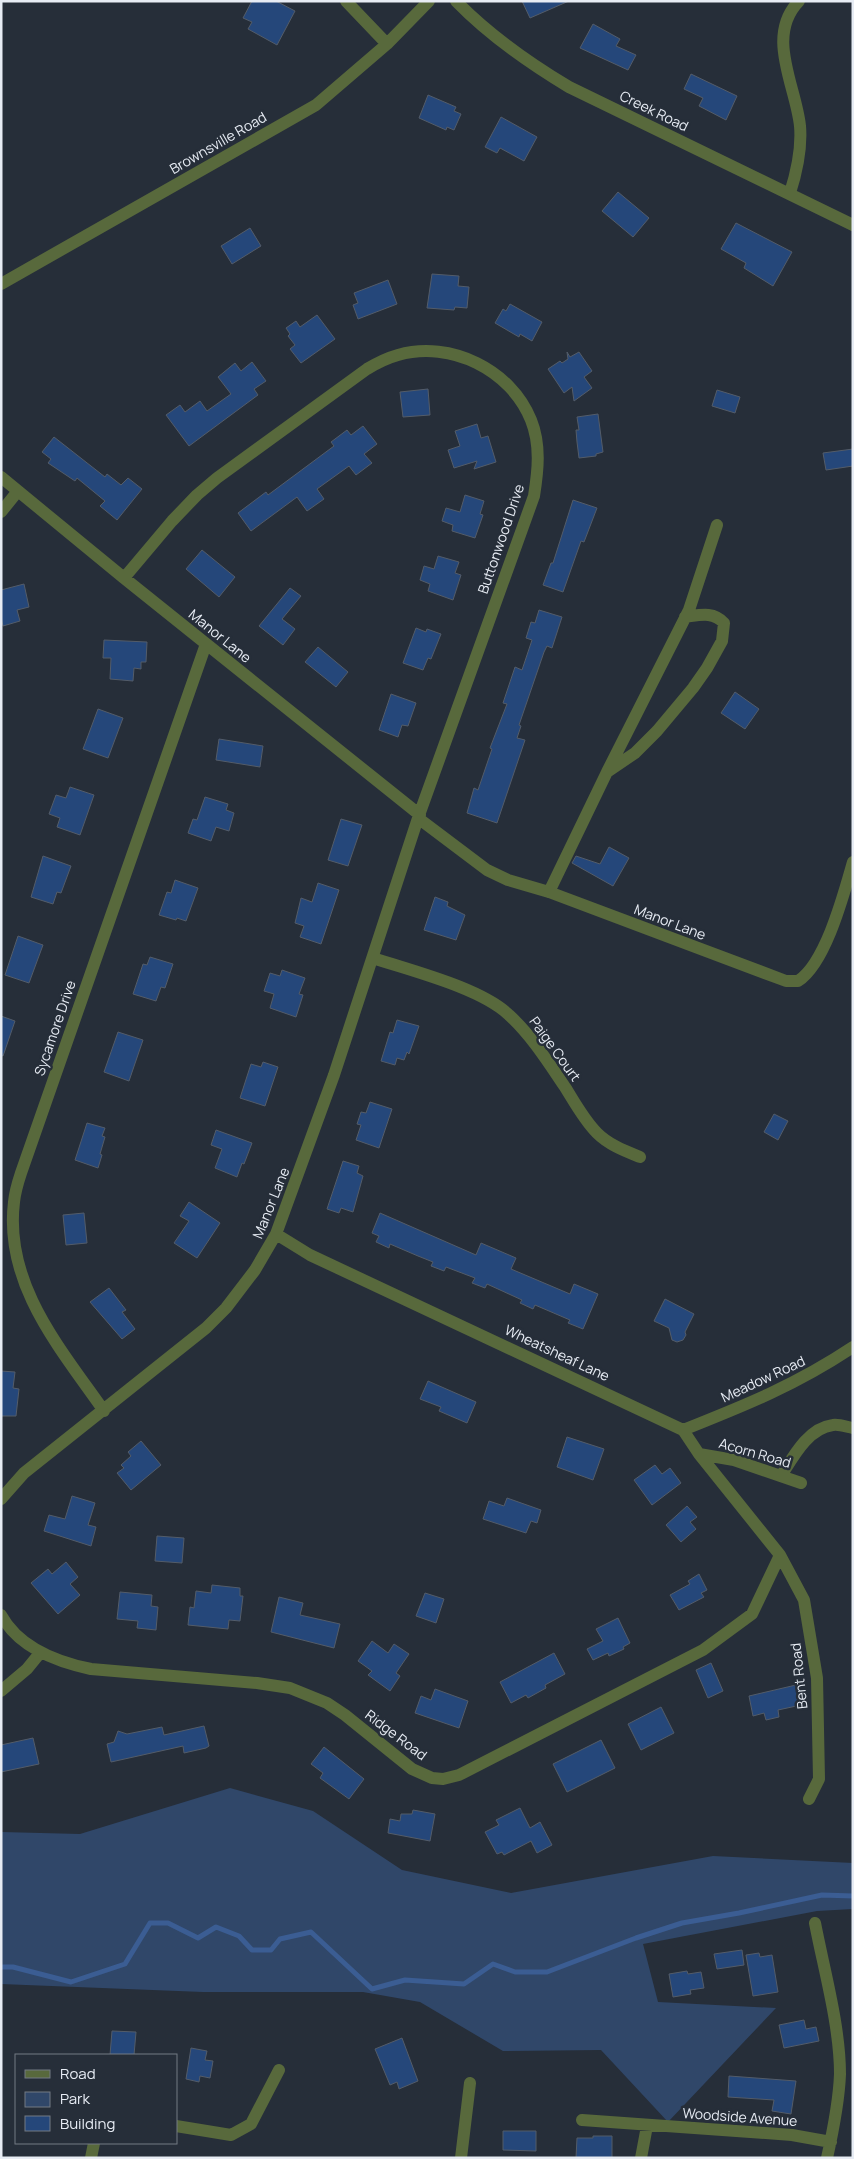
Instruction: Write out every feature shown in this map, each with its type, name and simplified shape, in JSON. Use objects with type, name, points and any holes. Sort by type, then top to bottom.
[{"type":"street","points":[[346,1],[387,44]]},
{"type":"street","name":"Brownsville Road","points":[[1,284],[316,105],[387,44],[429,1]]},
{"type":"street","name":"Creek Road","points":[[456,1],[495,36],[537,68],[569,87],[853,225]]},
{"type":"street","points":[[790,193],[798,167],[800,125],[783,50],[785,26],[793,7],[799,1]]},
{"type":"street","name":"Buttonwood Drive","points":[[124,578],[172,521],[204,490],[367,369],[399,354],[420,351],[446,353],[466,358],[500,376],[521,400],[531,420],[538,454],[534,496],[419,816]]},
{"type":"street","name":"Manor Lane","points":[[1,477],[419,816],[487,870],[508,880],[548,892],[750,969],[786,981],[798,981],[811,969],[826,940],[842,900],[853,862]]},
{"type":"street","points":[[1,512],[18,492]]},
{"type":"street","points":[[548,892],[686,617],[707,561],[717,525]]},
{"type":"street","points":[[607,772],[636,753],[657,731],[703,675],[722,641],[724,624],[720,618],[705,614],[686,617]]},
{"type":"street","name":"Sycamore Drive","points":[[104,1410],[52,1336],[32,1303],[20,1273],[15,1253],[13,1230],[14,1202],[21,1172],[206,644]]},
{"type":"street","name":"Manor Lane","points":[[1,1499],[24,1473],[206,1328],[226,1308],[255,1270],[276,1234],[373,958],[419,816]]},
{"type":"street","name":"Paige Court","points":[[373,958],[468,990],[501,1008],[527,1033],[555,1071],[582,1114],[598,1134],[612,1145],[640,1157]]},
{"type":"street","name":"Wheatsheaf Lane","points":[[276,1234],[310,1255],[542,1362],[683,1430]]},
{"type":"street","name":"Meadow Road","points":[[683,1430],[758,1401],[827,1364],[853,1347]]},
{"type":"street","points":[[781,1476],[797,1451],[814,1433],[834,1425],[853,1428]]},
{"type":"street","points":[[683,1430],[699,1454],[750,1515],[780,1555]]},
{"type":"street","name":"Acorn Road","points":[[699,1454],[734,1460],[801,1483]]},
{"type":"street","name":"Ridge Road","points":[[40,1653],[73,1665],[91,1669],[257,1683],[290,1688],[326,1703],[345,1715],[412,1769],[432,1778],[444,1779],[459,1775],[703,1650],[752,1614],[780,1555]]},
{"type":"street","name":"Bent Road","points":[[780,1555],[804,1600],[817,1678],[819,1779],[809,1799]]},
{"type":"street","points":[[1,1615],[13,1631],[40,1653],[27,1669],[1,1691]]},
{"type":"street","points":[[815,1923],[837,2039],[840,2074],[827,2158]]},
{"type":"street","points":[[178,2126],[232,2134],[251,2124],[279,2070]]},
{"type":"street","points":[[461,2158],[470,2083]]},
{"type":"street","name":"Woodside Avenue","points":[[582,2120],[647,2126],[792,2134],[830,2142]]},
{"type":"street","points":[[641,2158],[647,2126]]},
{"type":"street","points":[[91,2158],[94,2144]]},
{"type":"green space","points":[[230,1788],[313,1811],[402,1870],[511,1893],[713,1856],[853,1863],[853,1909],[817,1911],[643,1944],[658,2002],[776,2008],[668,2122],[601,2050],[503,2051],[420,2002],[363,1992],[203,1992],[1,1984],[1,1832],[80,1834]]},
{"type":"building","points":[[252,1],[276,1],[295,11],[277,45],[248,29],[252,22],[243,18]]},
{"type":"building","points":[[522,1],[569,1],[530,18]]},
{"type":"building","points":[[593,24],[620,39],[616,46],[636,55],[628,70],[580,48]]},
{"type":"building","points":[[691,74],[737,96],[726,120],[699,106],[703,98],[684,89]]},
{"type":"building","points":[[428,95],[456,107],[454,111],[461,114],[454,130],[447,127],[446,130],[419,118]]},
{"type":"building","points":[[501,117],[537,137],[524,161],[500,148],[497,153],[485,147]]},
{"type":"building","points":[[618,192],[649,218],[633,237],[602,211]]},
{"type":"building","points":[[736,223],[792,252],[773,286],[744,268],[746,263],[721,249]]},
{"type":"building","points":[[250,228],[261,246],[232,264],[221,246]]},
{"type":"building","points":[[432,274],[459,276],[458,286],[469,287],[467,308],[455,307],[454,310],[427,308]]},
{"type":"building","points":[[388,280],[397,304],[358,319],[353,305],[358,303],[354,293]]},
{"type":"building","points":[[510,304],[542,322],[532,341],[520,334],[519,337],[495,323],[503,309],[506,311]]},
{"type":"building","points":[[317,315],[335,339],[301,363],[290,349],[295,345],[288,336],[290,334],[286,328],[296,321],[300,327]]},
{"type":"building","points":[[567,352],[570,357],[579,352],[592,371],[584,377],[592,388],[574,401],[572,387],[564,393],[548,369],[560,361],[562,363],[568,359]]},
{"type":"building","points":[[252,362],[266,381],[254,389],[258,395],[189,446],[166,415],[180,405],[185,412],[200,401],[207,411],[231,394],[218,377],[235,363],[241,371]]},
{"type":"building","points":[[428,389],[430,415],[403,417],[400,392]]},
{"type":"building","points":[[717,390],[740,397],[735,413],[712,406]]},
{"type":"building","points":[[598,414],[603,452],[596,454],[596,456],[579,458],[576,430],[579,430],[577,417]]},
{"type":"building","points":[[477,424],[481,438],[488,436],[496,462],[474,469],[477,461],[454,468],[448,450],[460,446],[455,431]]},
{"type":"building","points":[[363,426],[377,444],[364,454],[372,463],[356,475],[349,466],[317,489],[324,499],[307,511],[297,497],[251,531],[238,513],[266,492],[268,495],[334,446],[331,442],[347,430],[351,435]]},
{"type":"building","points":[[54,437],[105,477],[107,474],[121,485],[128,478],[142,489],[117,520],[100,506],[105,501],[77,478],[75,481],[48,463],[51,459],[42,452]]},
{"type":"building","points":[[853,449],[853,466],[826,470],[823,453]]},
{"type":"building","points":[[465,495],[484,501],[480,514],[483,515],[475,538],[452,531],[453,525],[442,521],[446,508],[460,512]]},
{"type":"building","points":[[573,500],[597,508],[584,542],[581,541],[563,592],[543,585],[551,563],[553,563]]},
{"type":"building","points":[[202,550],[235,577],[219,597],[186,569]]},
{"type":"building","points":[[438,556],[459,562],[455,573],[461,575],[453,600],[428,591],[430,584],[420,580],[424,566],[434,569]]},
{"type":"building","points":[[24,584],[29,607],[17,610],[20,621],[3,626],[1,590]]},
{"type":"building","points":[[290,588],[301,596],[282,619],[295,629],[283,645],[259,626]]},
{"type":"building","points":[[539,610],[562,617],[552,648],[547,646],[544,652],[519,725],[521,726],[517,738],[525,740],[497,823],[467,813],[474,788],[478,790],[492,749],[490,748],[507,704],[503,703],[515,667],[522,670],[532,640],[526,638],[531,622],[535,623]]},
{"type":"building","points":[[416,628],[426,632],[427,629],[441,634],[431,659],[428,658],[423,670],[403,663]]},
{"type":"building","points":[[104,640],[147,642],[146,662],[141,662],[141,669],[134,668],[133,681],[110,679],[111,658],[103,658]]},
{"type":"building","points":[[318,647],[348,672],[336,687],[305,662]]},
{"type":"building","points":[[735,692],[759,709],[745,729],[721,713]]},
{"type":"building","points":[[391,694],[416,703],[408,726],[402,725],[398,737],[379,730]]},
{"type":"building","points":[[98,709],[123,718],[108,758],[83,749]]},
{"type":"building","points":[[219,739],[263,746],[260,767],[216,760]]},
{"type":"building","points":[[70,787],[94,795],[80,835],[57,827],[60,818],[49,814],[56,795],[66,798]]},
{"type":"building","points":[[205,797],[228,804],[226,810],[234,813],[229,831],[216,827],[211,841],[188,833],[193,819],[197,820]]},
{"type":"building","points":[[341,819],[362,825],[348,866],[328,860]]},
{"type":"building","points":[[609,847],[629,858],[613,886],[572,863],[576,856],[600,864]]},
{"type":"building","points":[[43,856],[71,866],[61,893],[57,892],[53,904],[31,897]]},
{"type":"building","points":[[175,880],[198,888],[186,921],[159,915],[167,892],[171,893]]},
{"type":"building","points":[[318,883],[339,890],[321,944],[300,937],[304,926],[295,923],[301,898],[312,902]]},
{"type":"building","points":[[435,897],[448,902],[447,906],[465,915],[456,940],[424,930]]},
{"type":"building","points":[[18,936],[43,945],[29,983],[5,975]]},
{"type":"building","points":[[150,957],[173,964],[165,988],[161,987],[156,1001],[133,994],[143,964],[147,965]]},
{"type":"building","points":[[282,970],[305,978],[299,994],[303,995],[296,1017],[270,1008],[274,994],[264,991],[270,973],[280,976]]},
{"type":"building","points":[[1,1016],[15,1021],[3,1056],[1,1055]]},
{"type":"building","points":[[397,1020],[419,1026],[409,1054],[407,1052],[404,1060],[397,1058],[395,1065],[381,1061],[390,1032],[393,1033]]},
{"type":"building","points":[[118,1032],[143,1040],[129,1081],[104,1072]]},
{"type":"building","points":[[263,1062],[278,1067],[265,1106],[240,1098],[251,1064],[261,1067]]},
{"type":"building","points":[[370,1102],[392,1109],[379,1148],[356,1140],[361,1125],[357,1124],[361,1112],[366,1113]]},
{"type":"building","points":[[774,1114],[788,1121],[778,1140],[764,1132]]},
{"type":"building","points":[[87,1123],[105,1128],[102,1136],[105,1137],[100,1154],[102,1155],[98,1168],[75,1160]]},
{"type":"building","points":[[216,1130],[252,1143],[237,1177],[215,1168],[222,1149],[211,1145]]},
{"type":"building","points":[[343,1161],[359,1166],[357,1173],[363,1176],[353,1212],[341,1208],[339,1213],[327,1209]]},
{"type":"building","points":[[189,1202],[220,1223],[197,1258],[174,1243],[189,1221],[180,1216]]},
{"type":"building","points":[[84,1213],[87,1243],[66,1245],[63,1215]]},
{"type":"building","points":[[380,1213],[476,1255],[481,1243],[516,1258],[511,1269],[570,1294],[574,1284],[598,1294],[583,1329],[568,1323],[570,1320],[535,1305],[533,1309],[520,1303],[522,1300],[487,1284],[485,1288],[472,1283],[475,1278],[446,1267],[444,1271],[431,1266],[433,1262],[390,1244],[389,1248],[376,1242],[379,1236],[372,1233]]},
{"type":"building","points":[[109,1288],[126,1310],[122,1312],[135,1329],[122,1339],[90,1302]]},
{"type":"building","points":[[665,1299],[694,1314],[683,1340],[677,1342],[672,1340],[669,1328],[654,1321]]},
{"type":"building","points":[[1,1371],[15,1372],[13,1388],[19,1389],[16,1416],[1,1416]]},
{"type":"building","points":[[428,1381],[476,1402],[467,1423],[439,1411],[441,1407],[420,1399]]},
{"type":"building","points":[[567,1437],[604,1449],[593,1480],[557,1467]]},
{"type":"building","points":[[141,1441],[161,1465],[131,1490],[117,1473],[124,1468],[121,1465],[131,1456],[128,1452]]},
{"type":"building","points":[[655,1465],[662,1474],[670,1468],[681,1483],[652,1505],[634,1480]]},
{"type":"building","points":[[72,1496],[95,1503],[88,1525],[96,1527],[91,1546],[44,1531],[49,1515],[65,1519]]},
{"type":"building","points":[[507,1498],[541,1510],[537,1523],[531,1521],[526,1533],[483,1519],[489,1501],[504,1506]]},
{"type":"building","points":[[687,1506],[697,1517],[690,1522],[696,1529],[681,1542],[666,1525]]},
{"type":"building","points":[[157,1536],[184,1538],[182,1563],[155,1561]]},
{"type":"building","points":[[66,1562],[78,1577],[70,1584],[80,1595],[58,1614],[31,1583],[48,1569],[52,1574]]},
{"type":"building","points":[[699,1574],[707,1590],[701,1593],[704,1597],[679,1610],[670,1595],[690,1584],[688,1581]]},
{"type":"building","points":[[212,1585],[240,1588],[240,1596],[243,1596],[240,1621],[229,1620],[228,1629],[188,1625],[190,1607],[194,1608],[196,1591],[211,1593]]},
{"type":"building","points":[[120,1592],[152,1595],[151,1606],[158,1607],[156,1630],[137,1628],[138,1621],[117,1619]]},
{"type":"building","points":[[425,1593],[444,1599],[436,1623],[416,1616]]},
{"type":"building","points":[[279,1597],[303,1603],[300,1615],[340,1624],[334,1648],[271,1632]]},
{"type":"building","points":[[618,1618],[630,1643],[623,1647],[624,1649],[609,1656],[608,1653],[593,1660],[587,1649],[603,1641],[596,1629]]},
{"type":"building","points":[[372,1641],[388,1653],[394,1644],[409,1654],[396,1673],[400,1676],[390,1691],[368,1675],[372,1671],[358,1661]]},
{"type":"building","points":[[554,1653],[565,1674],[545,1685],[546,1688],[528,1698],[526,1695],[511,1703],[500,1682]]},
{"type":"building","points":[[711,1663],[723,1691],[708,1698],[696,1670]]},
{"type":"building","points":[[796,1685],[801,1705],[778,1710],[779,1717],[766,1720],[764,1713],[753,1716],[749,1696]]},
{"type":"building","points":[[435,1689],[468,1701],[459,1728],[415,1713],[421,1696],[431,1700]]},
{"type":"building","points":[[661,1707],[674,1733],[641,1750],[628,1724]]},
{"type":"building","points":[[204,1726],[209,1746],[206,1748],[184,1753],[183,1746],[111,1762],[107,1744],[114,1742],[118,1731],[127,1734],[162,1727],[164,1735]]},
{"type":"building","points":[[33,1738],[39,1764],[1,1772],[1,1745]]},
{"type":"building","points":[[601,1740],[615,1768],[567,1792],[553,1764]]},
{"type":"building","points":[[324,1747],[364,1779],[349,1799],[320,1778],[323,1773],[311,1764]]},
{"type":"building","points":[[520,1808],[530,1828],[540,1822],[552,1845],[537,1853],[531,1841],[504,1855],[502,1852],[497,1854],[485,1832],[499,1825],[496,1820]]},
{"type":"building","points":[[413,1810],[435,1814],[430,1841],[388,1833],[390,1819],[400,1821],[401,1814],[412,1814]]},
{"type":"building","points":[[742,1950],[744,1965],[717,1969],[714,1954]]},
{"type":"building","points":[[759,1953],[760,1957],[772,1955],[778,1992],[753,1996],[746,1955]]},
{"type":"building","points":[[687,1971],[688,1974],[701,1972],[704,1988],[690,1990],[691,1994],[673,1997],[669,1974]]},
{"type":"building","points":[[804,2020],[806,2029],[816,2027],[819,2041],[784,2048],[779,2025]]},
{"type":"building","points":[[112,2031],[136,2032],[134,2054],[110,2054]]},
{"type":"building","points":[[402,2038],[418,2081],[399,2089],[397,2082],[390,2085],[375,2049]]},
{"type":"building","points":[[191,2048],[207,2051],[205,2060],[213,2061],[210,2078],[200,2076],[199,2082],[186,2079]]},
{"type":"building","points":[[729,2076],[796,2081],[791,2114],[772,2111],[774,2100],[728,2097]]},
{"type":"building","points":[[503,2131],[536,2131],[536,2151],[503,2150]]},
{"type":"building","points":[[593,2136],[612,2136],[612,2158],[576,2158],[577,2138],[593,2138]]},
{"type":"waterway","points":[[1,1967],[13,1967],[71,1982],[125,1964],[150,1923],[168,1923],[198,1938],[216,1927],[239,1936],[252,1950],[271,1950],[280,1939],[311,1932],[372,1989],[405,1980],[464,1984],[493,1964],[515,1972],[547,1972],[636,1938],[682,1923],[822,1895],[853,1896]]}]
